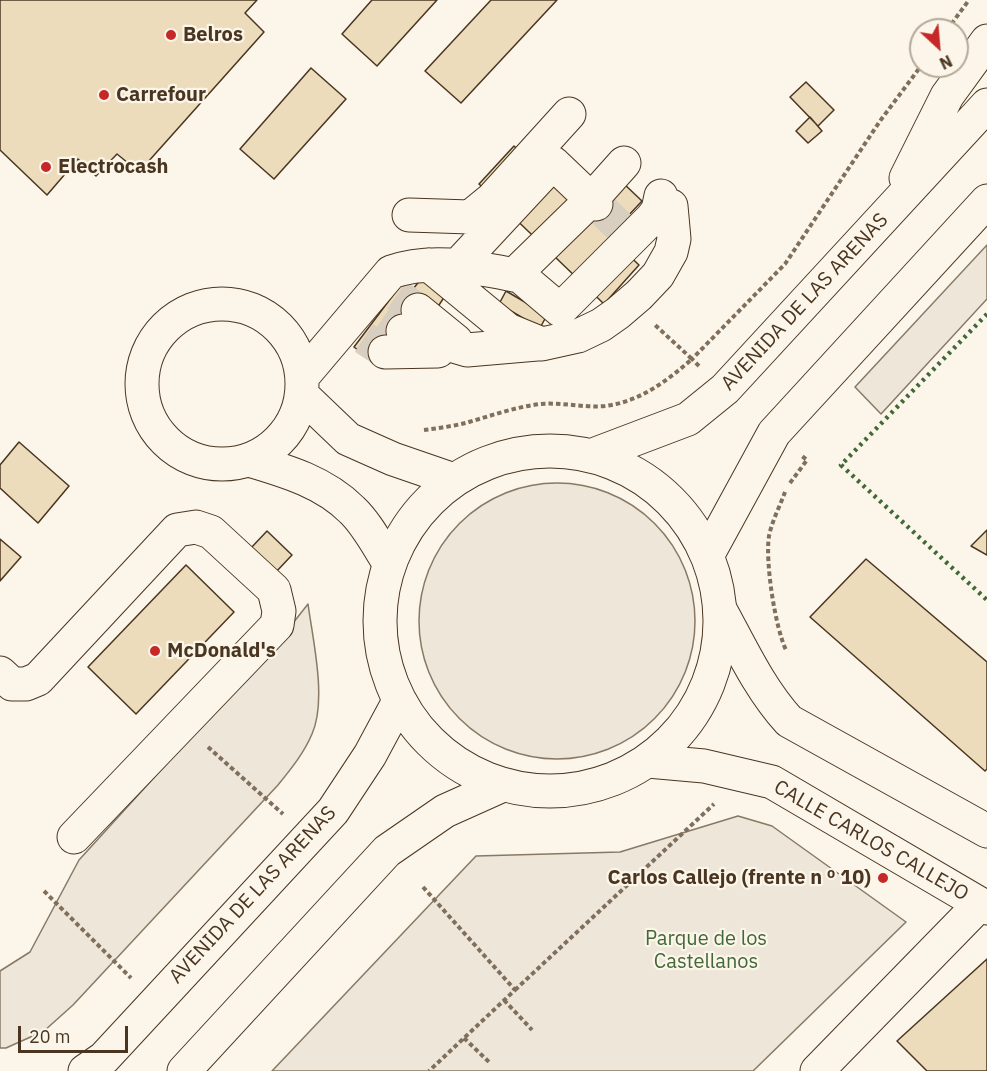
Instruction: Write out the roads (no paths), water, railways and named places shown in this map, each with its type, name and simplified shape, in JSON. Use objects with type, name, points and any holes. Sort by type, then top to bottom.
[{"type":"main road","points":[[889,212],[947,96],[987,41]]},
{"type":"main road","name":"AVENIDA DE LAS ARENAS","points":[[593,455],[688,420],[725,389],[987,105]]},
{"type":"main road","points":[[410,215],[470,217],[492,199],[568,114]]},
{"type":"main road","points":[[444,265],[553,163],[589,204]]},
{"type":"main road","points":[[514,274],[589,204],[624,163]]},
{"type":"main road","points":[[302,385],[391,272],[411,265],[444,265],[514,274],[560,310],[627,232],[652,218],[666,201],[674,239],[671,252],[658,275],[601,325],[578,336],[542,344],[467,350],[402,331]]},
{"type":"main road","points":[[708,554],[774,433],[987,201]]},
{"type":"main road","points":[[444,265],[508,330],[542,344]]},
{"type":"main road","points":[[225,304],[248,308],[267,317],[283,331],[295,349],[302,385],[296,416],[285,435],[268,450],[249,460],[227,464],[204,463],[183,454],[165,441],[155,429],[148,415],[142,393],[143,371],[150,350],[162,331],[180,316],[201,306],[225,304]]},
{"type":"main road","points":[[302,385],[348,439],[393,459],[454,480]]},
{"type":"main road","points":[[544,450],[593,455],[641,475],[673,502],[681,509],[708,554],[718,583],[722,613],[715,669],[689,720],[648,761],[603,783],[553,792],[503,785],[461,767],[425,738],[399,701],[383,656],[379,609],[389,563],[415,516],[454,480],[497,458],[544,450]]},
{"type":"main road","points":[[249,460],[292,472],[331,493],[353,510],[389,563]]},
{"type":"main road","points":[[0,673],[12,684],[26,684],[38,679],[177,530],[196,527],[211,532],[274,590],[279,611],[277,625],[74,837]]},
{"type":"main road","points":[[722,613],[761,685],[789,721],[987,831]]},
{"type":"main road","name":"AVENIDA DE LAS ARENAS","points":[[85,1071],[104,1058],[333,811],[370,755],[399,701]]},
{"type":"main road","name":"CALLE CARLOS CALLEJO","points":[[648,761],[704,766],[772,782],[984,906]]},
{"type":"main road","points":[[184,1071],[387,851],[445,811],[503,785]]},
{"type":"main road","points":[[830,1067],[984,906]]},
{"type":"tunnel","points":[[596,204],[621,228]]},
{"type":"tunnel","points":[[397,295],[418,310]]},
{"type":"tunnel","points":[[383,318],[403,331]]},
{"type":"tunnel","points":[[364,338],[385,352]]},
{"type":"place","name":"Belros","points":[[171,35]]},
{"type":"place","name":"Carrefour","points":[[104,95]]},
{"type":"place","name":"Electrocash","points":[[46,167]]},
{"type":"place","name":"McDonald's","points":[[155,651]]},
{"type":"place","name":"Carlos Callejo (frente n º 10)","points":[[883,878]]},
{"type":"park label","name":"Parque de los Castellanos","points":[[706,950]]}]
